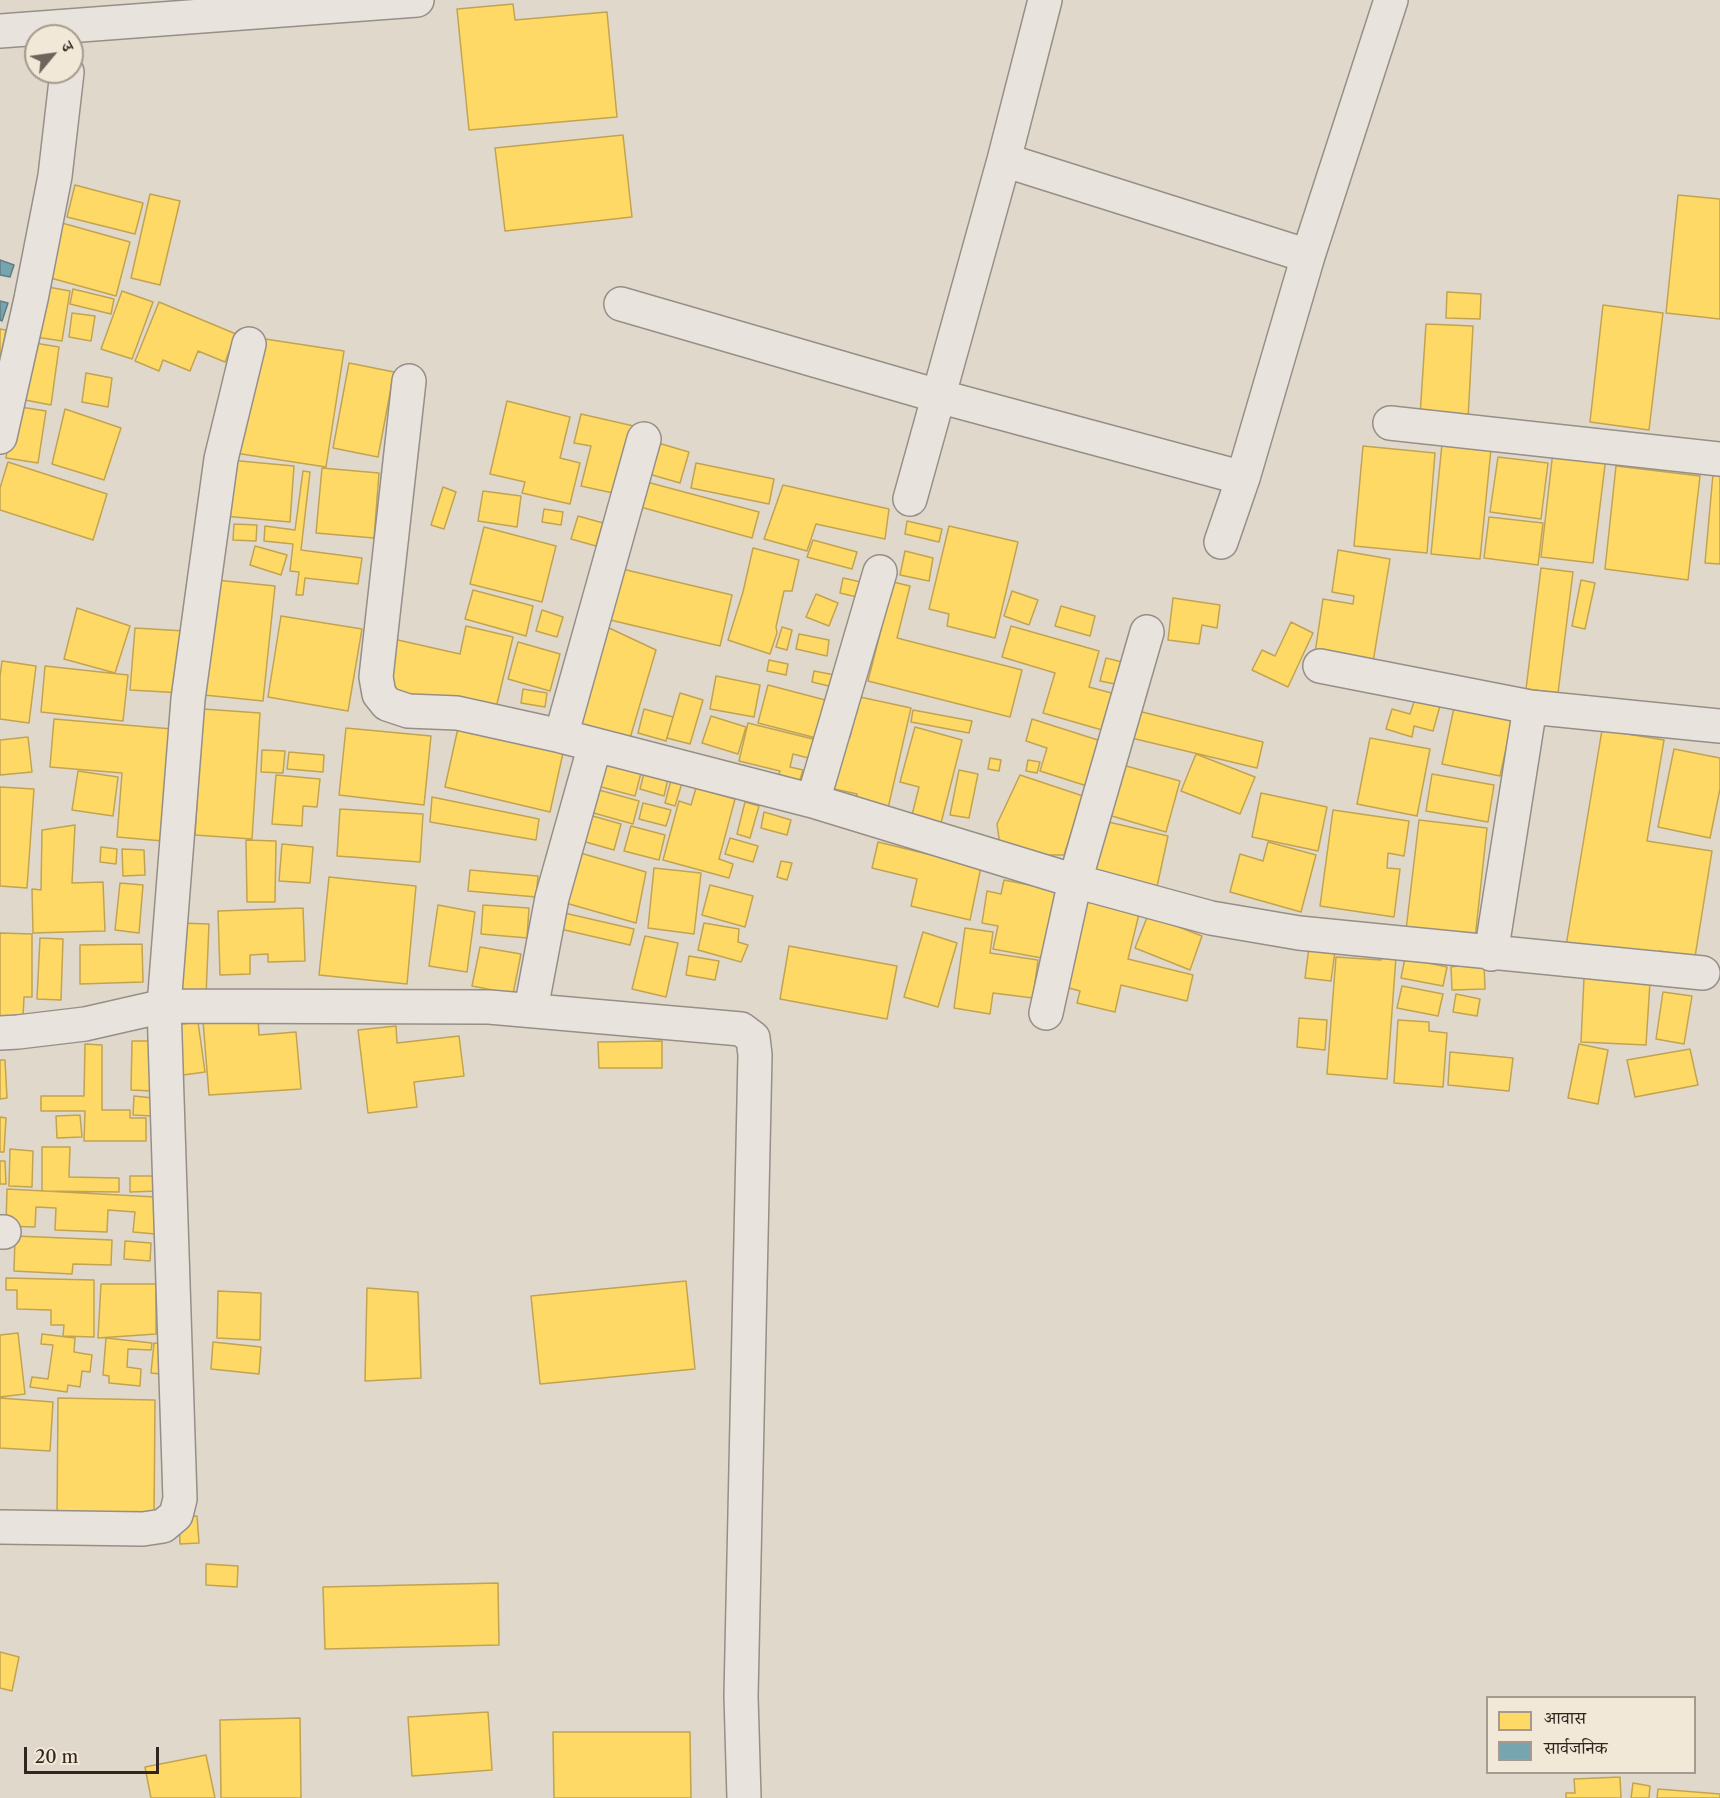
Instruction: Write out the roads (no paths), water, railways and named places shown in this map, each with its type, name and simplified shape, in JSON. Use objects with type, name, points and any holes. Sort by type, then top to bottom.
[{"type":"street","points":[[84,30],[417,0]]},
{"type":"street","points":[[910,499],[1004,160],[1045,0]]},
{"type":"street","points":[[1221,542],[1243,478],[1308,256],[1390,0]]},
{"type":"street","points":[[0,31],[24,31]]},
{"type":"street","points":[[0,437],[31,300],[55,176],[66,84]]},
{"type":"street","points":[[1004,160],[1308,256]]},
{"type":"street","points":[[621,304],[938,396],[1243,478]]},
{"type":"street","points":[[0,1527],[143,1529],[163,1526],[176,1515],[180,1499],[164,1006],[188,699],[221,459],[249,345]]},
{"type":"street","points":[[409,381],[376,677],[379,694],[387,704],[408,711],[457,713],[561,736],[813,801],[1075,881],[1211,918],[1299,933],[1491,954],[1703,973]]},
{"type":"street","points":[[1390,423],[1720,459]]},
{"type":"street","points":[[561,736],[644,439]]},
{"type":"street","points":[[813,801],[880,572]]},
{"type":"street","points":[[1046,1013],[1075,881],[1147,632]]},
{"type":"street","points":[[1320,666],[1530,706],[1720,726]]},
{"type":"street","points":[[1491,954],[1530,706]]},
{"type":"street","points":[[531,1009],[552,898],[595,745]]},
{"type":"street","points":[[0,1033],[86,1024],[164,1006],[489,1007],[741,1029],[753,1038],[755,1055],[741,1696],[744,1798]]}]
